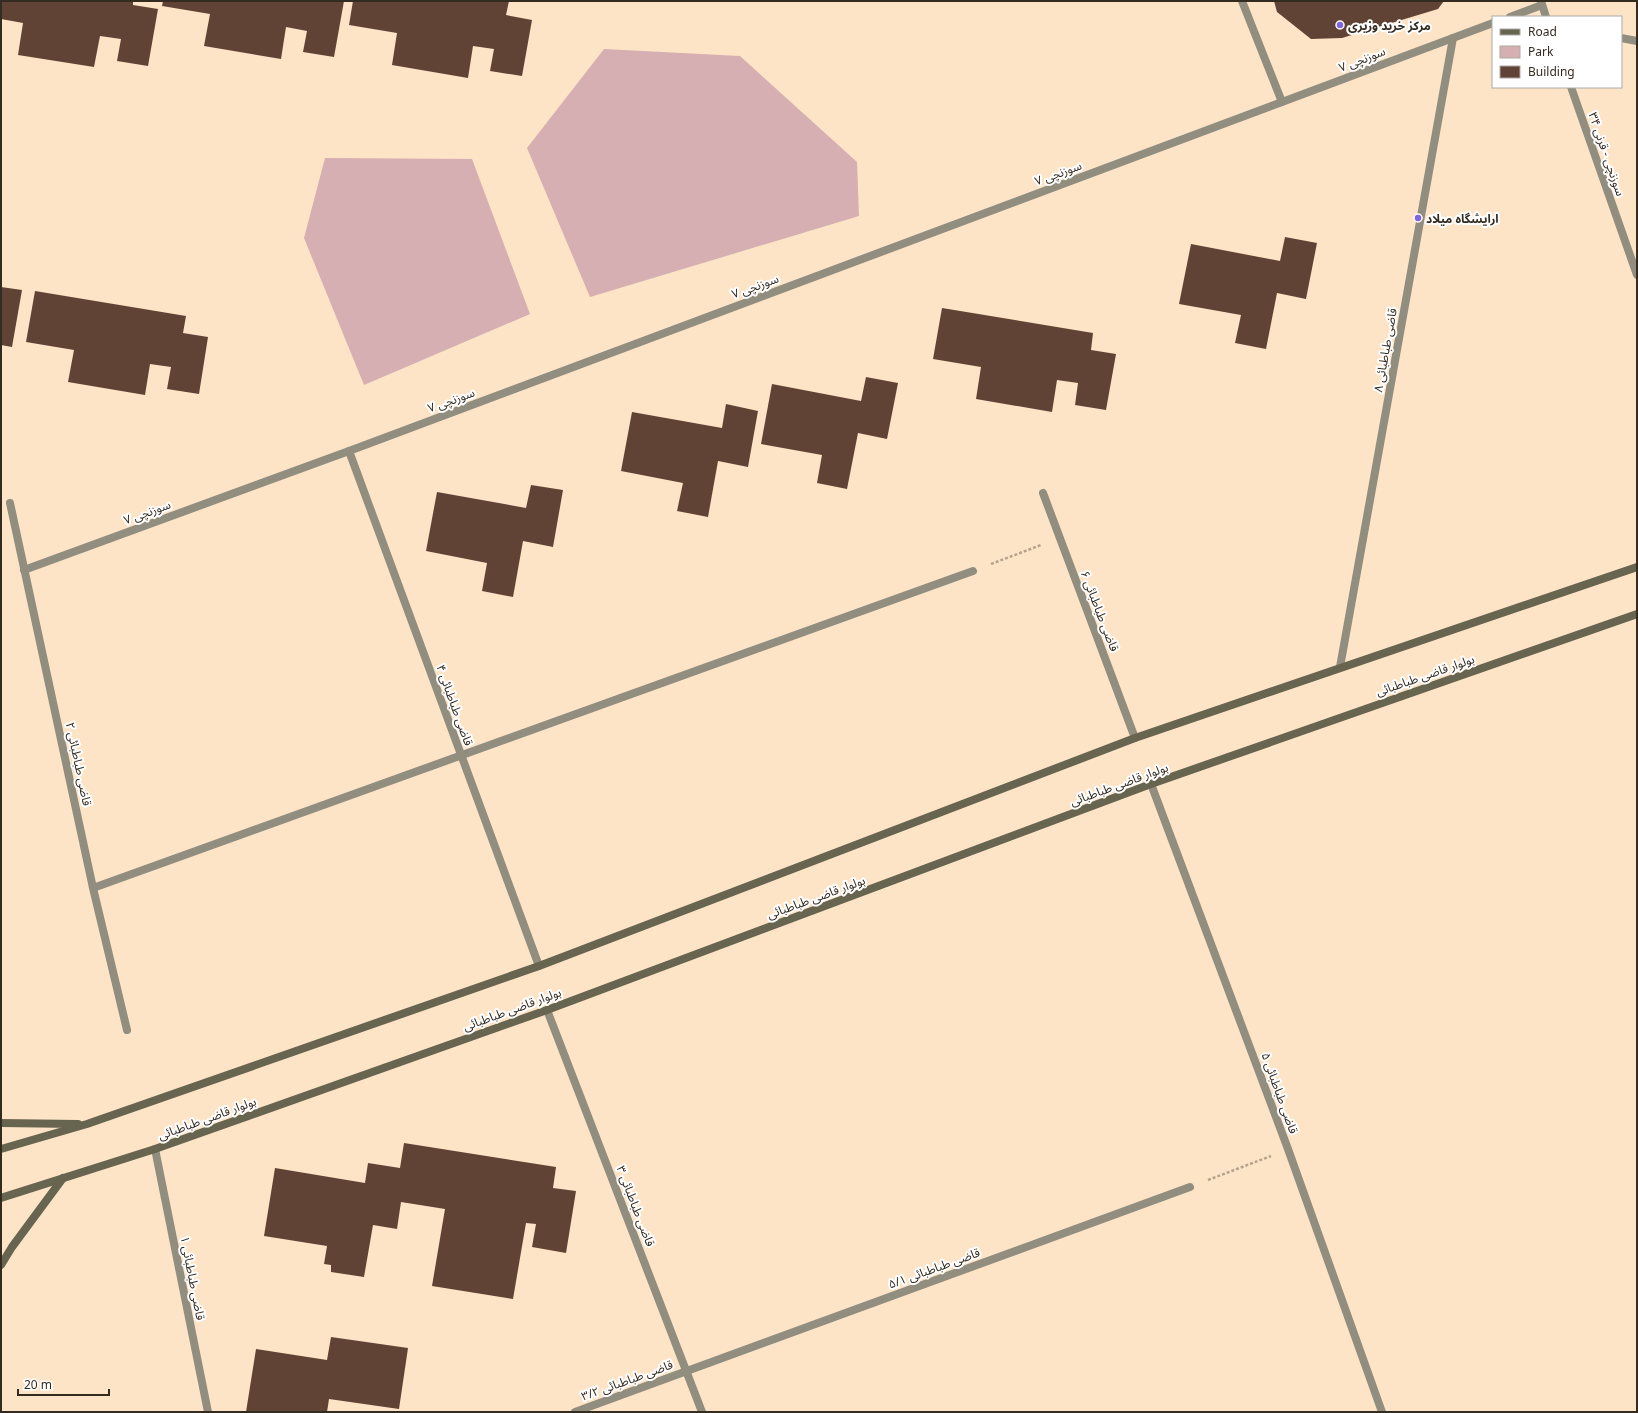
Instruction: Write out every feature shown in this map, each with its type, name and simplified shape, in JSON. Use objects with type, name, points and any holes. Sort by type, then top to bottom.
[{"type":"main road","points":[[1,1149],[86,1124],[539,966],[1135,738],[1637,567]]},
{"type":"main road","name":"بولوار قاضی طباطبائی","points":[[1,1198],[155,1149],[547,1010],[1151,784],[1637,614]]},
{"type":"main road","points":[[1,1123],[86,1124]]},
{"type":"main road","points":[[1,1265],[12,1247],[63,1178]]},
{"type":"street","points":[[1242,1],[1282,102]]},
{"type":"street","points":[[1512,16],[1541,3],[1546,16]]},
{"type":"street","name":"سوزنچی ۷","points":[[24,570],[349,451],[1492,23]]},
{"type":"street","name":"قاضی طباطبائی ۸","points":[[1340,667],[1453,38]]},
{"type":"street","points":[[1622,38],[1637,41]]},
{"type":"street","name":"سوزنچی - قرنی ۳۴","points":[[1571,88],[1637,275]]},
{"type":"street","name":"قاضی طباطبائی ۴","points":[[349,451],[460,756],[539,966]]},
{"type":"street","name":"قاضی طباطبائی ۶","points":[[1043,493],[1135,738]]},
{"type":"street","name":"قاضی طباطبائی ۲","points":[[10,503],[94,888],[127,1030]]},
{"type":"street","points":[[94,888],[973,571]]},
{"type":"street","name":"قاضی طباطبائی ۵","points":[[1151,784],[1288,1149],[1382,1412]]},
{"type":"street","name":"قاضی طباطبائی ۳","points":[[547,1010],[702,1412]]},
{"type":"street","name":"قاضی طباطبائی ۱","points":[[155,1149],[208,1412]]},
{"type":"street","name":"قاضی طباطبائی ۵/۱","points":[[687,1371],[1190,1187]]},
{"type":"street","name":"قاضی طباطبائی ۳/۲","points":[[575,1412],[687,1371]]},
{"type":"path","points":[[973,571],[1060,538]]},
{"type":"path","points":[[1190,1187],[1288,1149]]},
{"type":"green space","points":[[604,49],[740,56],[857,162],[859,216],[590,297],[527,148]]},
{"type":"green space","points":[[325,158],[472,159],[530,314],[364,385],[304,238]]},
{"type":"building","points":[[1,1],[133,1],[133,5],[158,9],[148,66],[117,61],[121,39],[100,36],[94,67],[18,55],[23,23],[1,19]]},
{"type":"building","points":[[163,1],[344,1],[334,57],[303,52],[307,31],[286,27],[281,59],[204,46],[210,14],[162,6]]},
{"type":"building","points":[[353,1],[509,1],[506,15],[532,20],[522,76],[490,71],[494,49],[473,46],[468,78],[392,65],[397,33],[349,25]]},
{"type":"building","name":"مرکز خرید وزیری","points":[[1274,1],[1444,1],[1438,9],[1342,38],[1311,39],[1277,12]]},
{"type":"building","points":[[1285,237],[1317,243],[1306,299],[1277,293],[1266,349],[1235,343],[1241,315],[1179,304],[1191,244],[1280,261]]},
{"type":"building","points":[[1,287],[22,290],[12,347],[1,345]]},
{"type":"building","points":[[35,291],[186,316],[183,333],[208,337],[199,394],[167,389],[171,367],[150,364],[145,395],[68,382],[74,350],[26,342]]},
{"type":"building","points":[[942,308],[1093,333],[1091,350],[1116,354],[1106,410],[1075,405],[1078,383],[1057,380],[1052,412],[976,399],[981,367],[933,359]]},
{"type":"building","points":[[866,377],[898,383],[887,439],[858,433],[847,489],[817,483],[822,455],[761,444],[772,384],[861,401]]},
{"type":"building","points":[[726,404],[758,411],[748,467],[718,461],[708,517],[677,511],[683,483],[621,471],[632,412],[722,428]]},
{"type":"building","points":[[531,485],[563,490],[553,547],[523,541],[513,597],[482,591],[487,563],[426,551],[437,492],[526,508]]},
{"type":"building","points":[[404,1143],[556,1167],[553,1188],[576,1191],[566,1253],[532,1247],[536,1224],[526,1223],[513,1299],[432,1286],[445,1209],[401,1202],[397,1229],[373,1225],[364,1277],[331,1272],[331,1265],[324,1264],[327,1246],[264,1236],[275,1168],[365,1183],[368,1163],[400,1168]]},
{"type":"building","points":[[331,1337],[408,1348],[399,1409],[329,1399],[327,1412],[246,1412],[256,1349],[327,1360]]},
{"type":"place","name":"مرکز خرید وزیری","points":[[1340,25]]},
{"type":"place","name":"ارايشگاه ميلاد","points":[[1418,218]]}]
